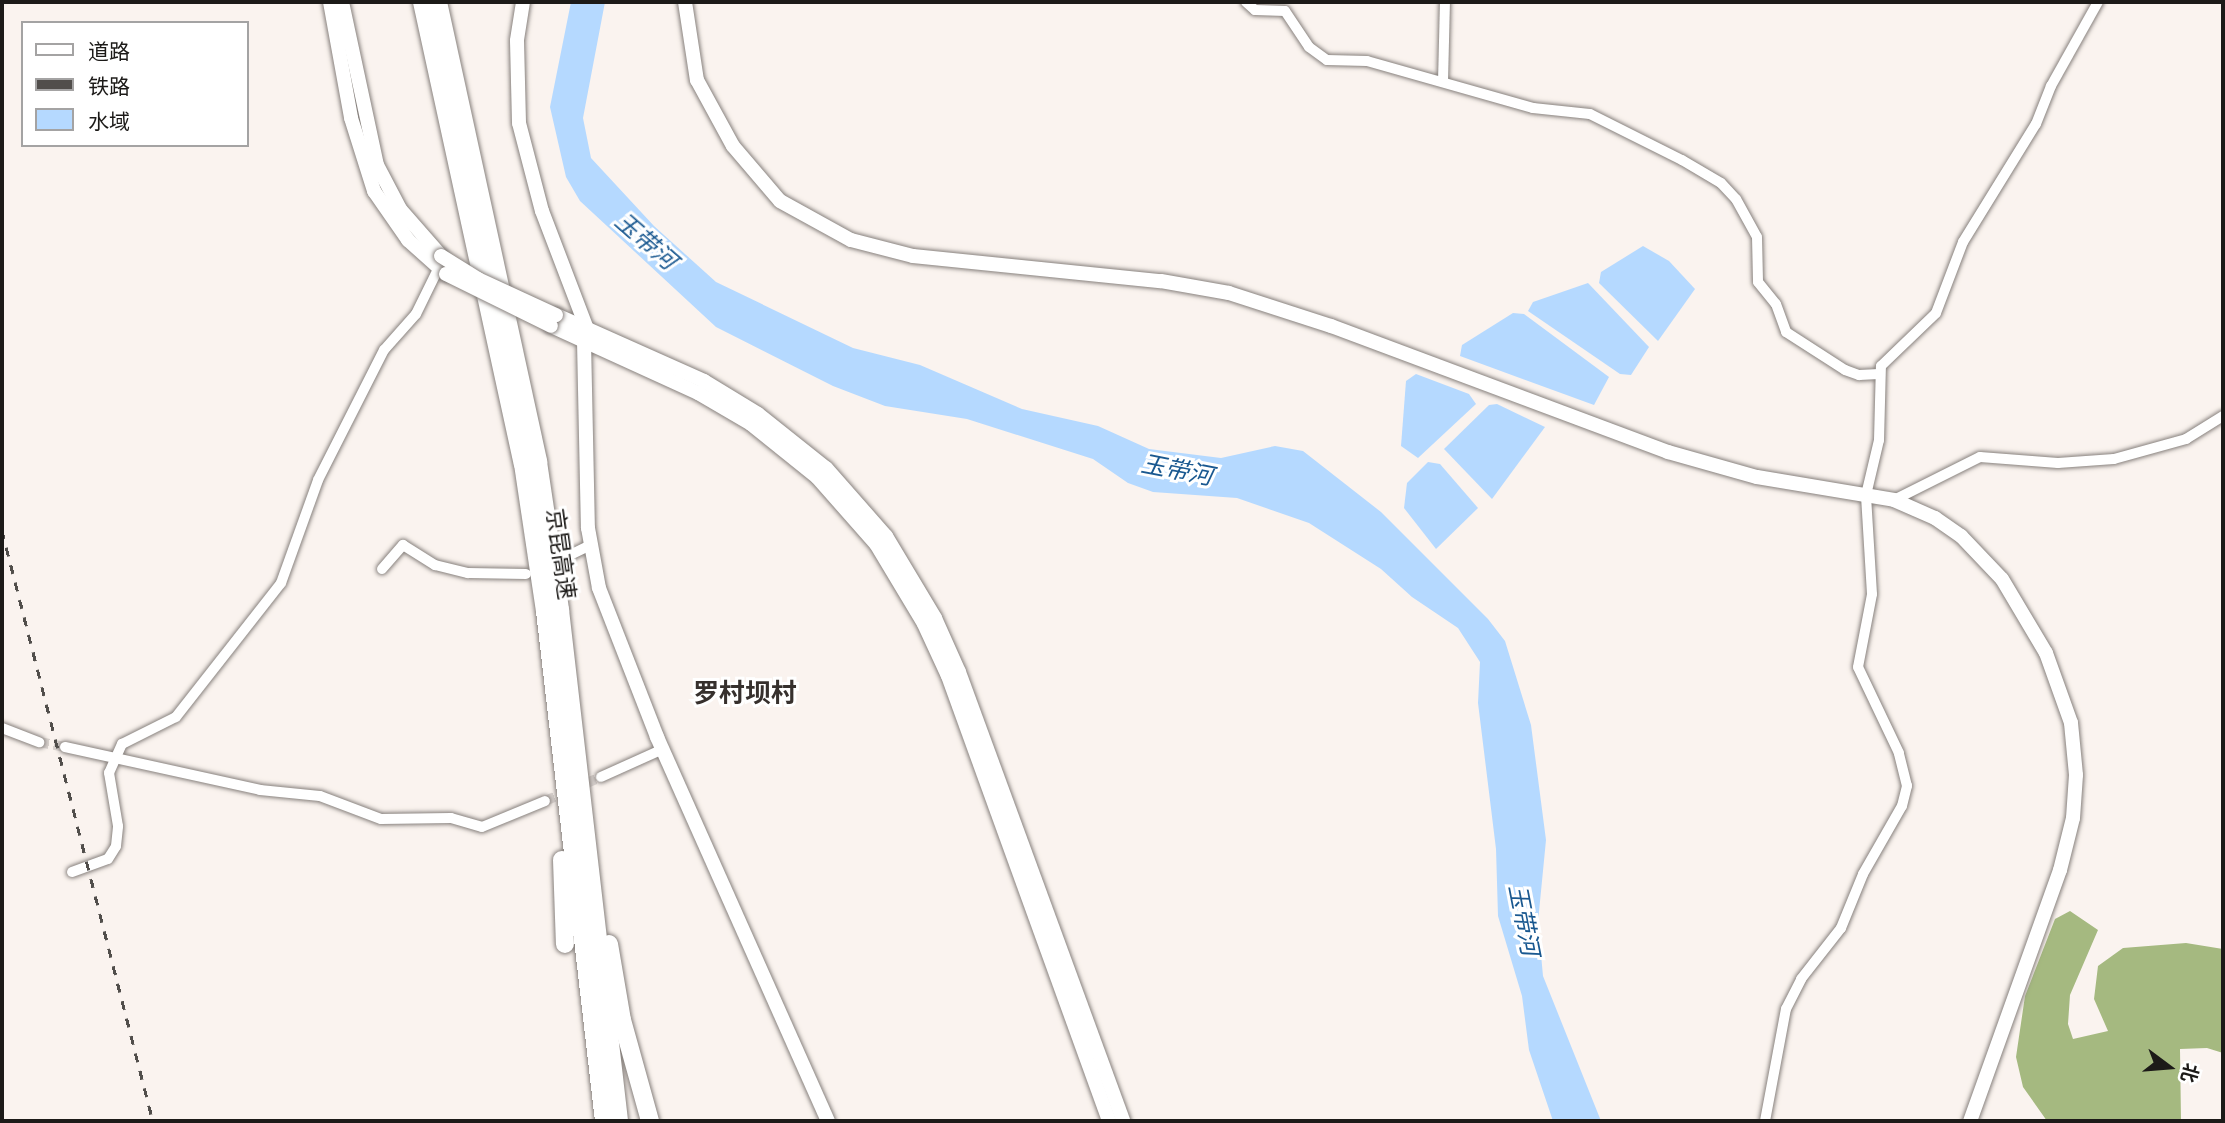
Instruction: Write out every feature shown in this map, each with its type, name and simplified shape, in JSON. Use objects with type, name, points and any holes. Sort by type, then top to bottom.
[{"type":"highway","name":"京昆高速","points":[[422,2],[514,411],[552,681],[604,1121]]},
{"type":"highway","name":"京昆高速","points":[[438,2],[529,408],[557,589],[619,1121]]},
{"type":"highway","points":[[552,681],[565,944]]},
{"type":"highway","points":[[575,749],[622,1020],[650,1121]]},
{"type":"street","points":[[330,2],[351,118],[374,191],[408,240],[442,266],[553,321],[704,381],[758,414],[841,482],[890,542],[959,672],[1123,1121]]},
{"type":"street","points":[[342,2],[377,165],[400,209],[442,266]]},
{"type":"street","points":[[523,2],[517,41],[516,104],[525,154],[586,335],[589,546],[599,588],[663,749],[828,1121]]},
{"type":"street","points":[[685,2],[697,80],[733,146],[780,201],[850,240],[913,256],[1161,281],[1229,293],[1331,326],[1668,452],[1758,477],[1894,500],[1952,529],[2002,579],[2046,653],[2064,699],[2074,745],[2075,800],[2066,850],[1970,1121]]},
{"type":"street","points":[[1246,2],[1255,10],[1285,11],[1309,47],[1327,60],[1367,61],[1533,108],[1590,114],[1721,183],[1753,227],[1759,249],[1758,282],[1776,304],[1786,332],[1844,370],[1879,374]]},
{"type":"street","points":[[1443,82],[1445,2]]},
{"type":"street","points":[[1765,1121],[1786,1009],[1801,979],[1841,928],[1863,874],[1902,806],[1907,786],[1901,757],[1858,667],[1872,594],[1866,495],[1879,440],[1879,374],[1892,352],[1936,313],[1963,242],[2036,124],[2051,86],[2098,2]]},
{"type":"street","points":[[72,872],[108,859],[116,846],[118,826],[109,773],[125,741],[176,717],[276,592],[288,572],[318,480],[384,350],[415,314],[442,266]]},
{"type":"street","points":[[586,335],[698,393],[751,424],[839,498],[884,556],[948,676],[1109,1121]]},
{"type":"street","points":[[1894,500],[1980,457],[2058,463],[2115,459],[2186,439],[2223,416]]},
{"type":"street","points":[[382,569],[403,545],[436,565],[468,573],[526,574]]},
{"type":"street","points":[[566,556],[589,546]]},
{"type":"street","points":[[2,728],[39,742]]},
{"type":"street","points":[[65,747],[260,790],[320,796],[381,819],[451,818],[482,827],[545,801]]},
{"type":"street","points":[[601,777],[663,749]]},
{"type":"green space","points":[[2070,911],[2098,930],[2070,995],[2068,1024],[2073,1039],[2108,1031],[2094,999],[2098,966],[2123,948],[2186,943],[2223,949],[2223,1053],[2207,1048],[2180,1049],[2181,1121],[2047,1121],[2023,1087],[2016,1057],[2025,996],[2055,919]]},
{"type":"water","name":"玉带河","points":[[571,2],[605,2],[583,118],[591,158],[654,226],[716,282],[853,348],[920,365],[1022,409],[1098,426],[1149,449],[1221,458],[1275,446],[1303,451],[1381,512],[1488,619],[1505,641],[1531,725],[1546,840],[1538,922],[1543,976],[1601,1121],[1553,1121],[1529,1050],[1522,996],[1498,916],[1496,849],[1478,703],[1480,662],[1458,628],[1412,597],[1381,569],[1309,523],[1237,498],[1153,492],[1128,483],[1093,459],[967,419],[885,406],[833,386],[716,327],[580,201],[566,177],[550,107]]},
{"type":"water","points":[[1643,246],[1669,261],[1695,289],[1658,341],[1599,283],[1601,272]]},
{"type":"water","points":[[1588,283],[1649,347],[1631,375],[1620,374],[1528,311],[1533,302]]},
{"type":"water","points":[[1513,313],[1524,314],[1609,377],[1594,405],[1460,356],[1462,345]]},
{"type":"water","points":[[1416,374],[1469,394],[1476,404],[1418,458],[1401,446],[1406,381]]},
{"type":"water","points":[[1497,404],[1545,427],[1492,499],[1444,449],[1489,405]]},
{"type":"water","points":[[1428,462],[1440,464],[1478,508],[1436,549],[1404,508],[1407,483]]},
{"type":"tunnel","points":[[39,742],[65,747]]},
{"type":"tunnel","points":[[545,801],[601,777]]},
{"type":"railway","points":[[2,530],[153,1121]]},
{"type":"district","name":"罗村坝村","points":[[745,694]]}]
